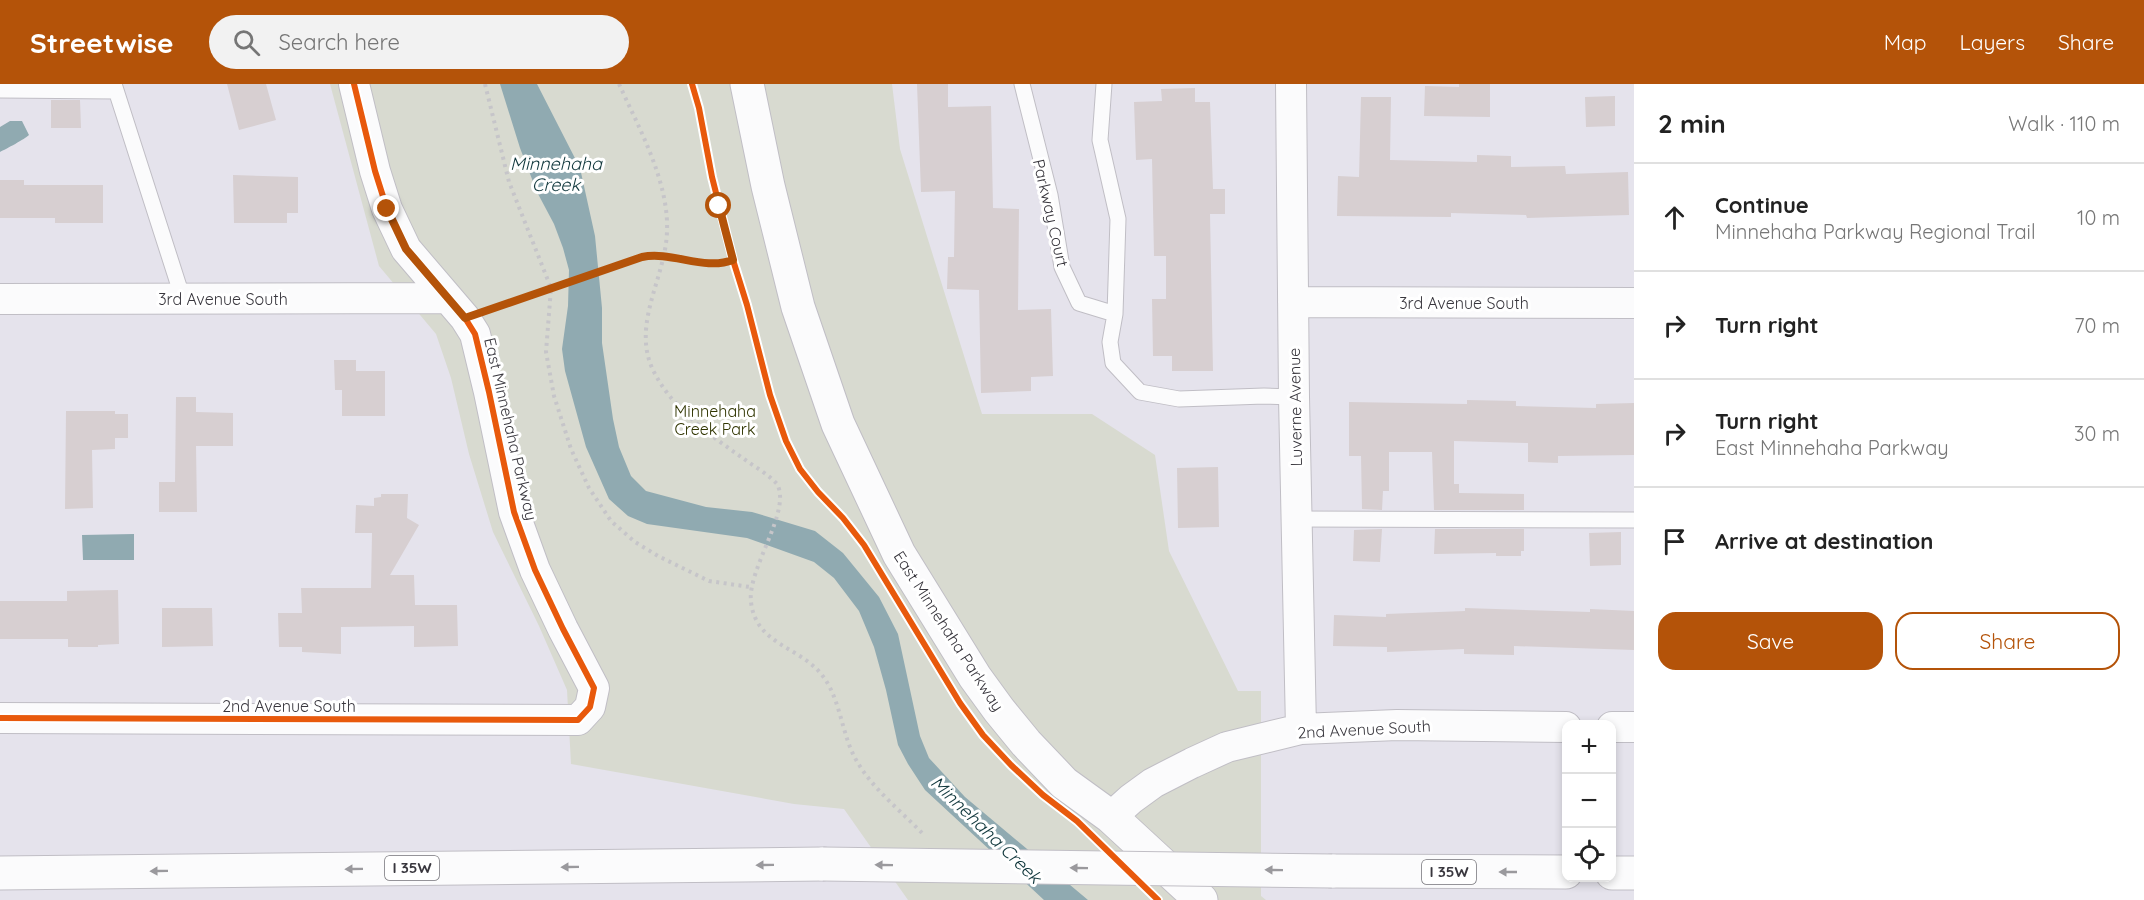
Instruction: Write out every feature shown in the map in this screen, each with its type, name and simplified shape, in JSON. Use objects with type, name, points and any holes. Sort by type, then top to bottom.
[{"type":"main road","name":"East Minnehaha Parkway","points":[[747,84],[768,186],[798,307],[838,424],[899,554],[945,630],[999,710],[1026,743],[1064,783],[1111,817],[1201,900]]},
{"type":"main road","name":"I 35W","points":[[0,873],[823,864],[1562,872]]},
{"type":"main road","points":[[1616,873],[1634,873]]},
{"type":"street","name":"East Minnehaha Parkway","points":[[354,84],[375,171],[387,209],[406,249],[475,334],[514,512],[540,580],[594,688],[590,707],[578,720]]},
{"type":"street","name":"Luverne Avenue","points":[[1291,84],[1294,397],[1301,729]]},
{"type":"street","name":"3rd Avenue South","points":[[0,299],[183,299],[456,308]]},
{"type":"street","name":"3rd Avenue South","points":[[1293,302],[1634,303]]},
{"type":"street","name":"2nd Avenue South","points":[[0,718],[578,720]]},
{"type":"street","name":"2nd Avenue South","points":[[1111,817],[1131,798],[1153,783],[1192,763],[1227,747],[1301,729],[1397,725],[1562,727]]},
{"type":"street","points":[[1616,727],[1634,727]]},
{"type":"lane","name":"Parkway Court","points":[[1022,84],[1050,195],[1062,267],[1079,303],[1114,314]]},
{"type":"lane","points":[[1104,84],[1100,140],[1118,219],[1114,314],[1110,342],[1113,363],[1140,392],[1179,399],[1294,397]]},
{"type":"lane","points":[[0,90],[115,87],[183,299]]},
{"type":"lane","points":[[1298,519],[1634,520]]},
{"type":"path","points":[[485,84],[509,182],[551,288],[546,352],[554,396],[570,449],[589,488],[611,521],[635,542],[709,581],[750,587]]},
{"type":"path","points":[[619,84],[649,150],[666,210],[667,231],[664,256],[650,306],[646,334],[648,354],[653,369],[679,407],[701,427],[774,480],[780,492],[777,511],[769,539],[750,587],[754,616],[763,631],[780,645],[804,658],[823,676],[831,690],[849,744],[866,776],[928,840]]},
{"type":"path","points":[[730,250],[736,272]]},
{"type":"path","points":[[456,308],[551,288],[652,255],[723,264],[733,260]]},
{"type":"green space","name":"Minnehaha Creek Park","points":[[330,84],[892,84],[900,149],[982,414],[1092,414],[1155,455],[1169,551],[1238,691],[1261,691],[1261,896],[1266,900],[908,900],[844,809],[794,804],[571,764],[567,690],[493,532],[469,454],[451,378],[436,334],[379,266]]},
{"type":"water","name":"Minnehaha Creek","points":[[500,84],[537,84],[580,168],[595,236],[602,308],[602,343],[613,419],[619,447],[631,476],[646,491],[706,507],[752,512],[815,531],[843,553],[879,597],[898,634],[920,736],[929,758],[965,797],[1088,900],[1044,900],[925,790],[898,745],[874,647],[859,611],[834,578],[814,562],[747,538],[647,524],[628,516],[609,499],[586,447],[565,371],[562,349],[568,306],[569,270],[554,224],[537,192],[520,148]]},
{"type":"water","points":[[10,121],[22,121],[29,135],[0,152],[0,127]]},
{"type":"water","points":[[134,534],[134,560],[83,560],[82,535]]},
{"type":"building","points":[[227,84],[266,84],[276,120],[239,130]]},
{"type":"building","points":[[917,84],[948,84],[948,107],[991,106],[993,208],[1019,209],[1018,310],[1051,309],[1053,376],[1031,377],[1031,391],[981,393],[979,290],[947,289],[948,257],[954,257],[955,191],[921,192]]},
{"type":"building","points":[[1459,84],[1490,84],[1490,117],[1424,116],[1425,86],[1459,87]]},
{"type":"building","points":[[1195,88],[1195,102],[1210,102],[1213,189],[1225,189],[1225,214],[1210,214],[1213,371],[1172,371],[1172,356],[1153,356],[1152,299],[1166,299],[1166,256],[1154,256],[1152,159],[1136,160],[1134,102],[1162,101],[1161,89]]},
{"type":"building","points":[[1615,96],[1615,126],[1586,127],[1585,97]]},
{"type":"building","points":[[1361,97],[1391,97],[1390,160],[1477,162],[1477,155],[1511,156],[1511,167],[1565,166],[1566,174],[1628,172],[1629,215],[1527,218],[1526,215],[1451,213],[1451,217],[1337,216],[1338,176],[1359,177]]},
{"type":"building","points":[[51,100],[80,100],[81,128],[51,128]]},
{"type":"building","points":[[233,175],[298,177],[298,213],[287,213],[287,223],[234,223]]},
{"type":"building","points":[[0,180],[24,180],[24,185],[103,185],[103,223],[55,223],[55,218],[0,218]]},
{"type":"building","points":[[334,360],[356,360],[356,371],[385,371],[385,416],[342,416],[342,390],[335,390]]},
{"type":"building","points":[[176,397],[196,397],[196,412],[233,413],[233,446],[196,446],[197,512],[159,512],[159,482],[175,482]]},
{"type":"building","points":[[1467,400],[1516,401],[1516,406],[1596,408],[1596,404],[1634,403],[1634,455],[1558,456],[1558,463],[1528,462],[1528,443],[1454,441],[1454,484],[1459,484],[1459,493],[1524,494],[1524,510],[1434,510],[1432,452],[1389,452],[1389,491],[1383,491],[1382,510],[1362,509],[1361,456],[1349,456],[1349,402],[1467,404]]},
{"type":"building","points":[[66,411],[115,411],[115,414],[128,414],[128,438],[115,438],[115,449],[92,450],[93,508],[65,509]]},
{"type":"building","points":[[1218,467],[1219,527],[1178,528],[1177,468]]},
{"type":"building","points":[[381,494],[408,494],[407,518],[419,525],[390,575],[414,575],[415,605],[457,605],[458,646],[414,647],[414,626],[341,627],[341,654],[302,652],[302,647],[279,647],[278,613],[302,613],[301,588],[371,588],[372,533],[355,533],[356,505],[374,506],[374,498],[381,497]]},
{"type":"building","points":[[1382,529],[1380,562],[1353,561],[1354,530]]},
{"type":"building","points":[[1435,529],[1524,529],[1524,551],[1521,551],[1521,556],[1496,556],[1496,553],[1434,554]]},
{"type":"building","points":[[1621,532],[1621,565],[1590,566],[1589,533]]},
{"type":"building","points":[[118,590],[119,644],[68,647],[68,639],[0,639],[0,601],[67,601],[67,591]]},
{"type":"building","points":[[162,608],[212,608],[213,646],[162,647]]},
{"type":"building","points":[[1465,608],[1634,611],[1634,650],[1514,646],[1514,655],[1464,654],[1464,649],[1387,652],[1387,647],[1333,646],[1334,615],[1386,617],[1386,614],[1465,611]]},
{"type":"cycle path","points":[[0,718],[578,720],[590,707],[594,688],[535,570],[514,512],[475,334],[465,318],[406,249],[387,209],[375,171],[354,84]]},
{"type":"cycle path","points":[[692,84],[712,177],[770,395],[786,441],[800,469],[864,545],[960,703],[983,735],[1011,765],[1043,795],[1077,821],[1158,900]]},
{"type":"route","points":[[387,209],[406,249],[465,318],[642,257],[664,256],[723,264],[733,260],[719,206]]}]
